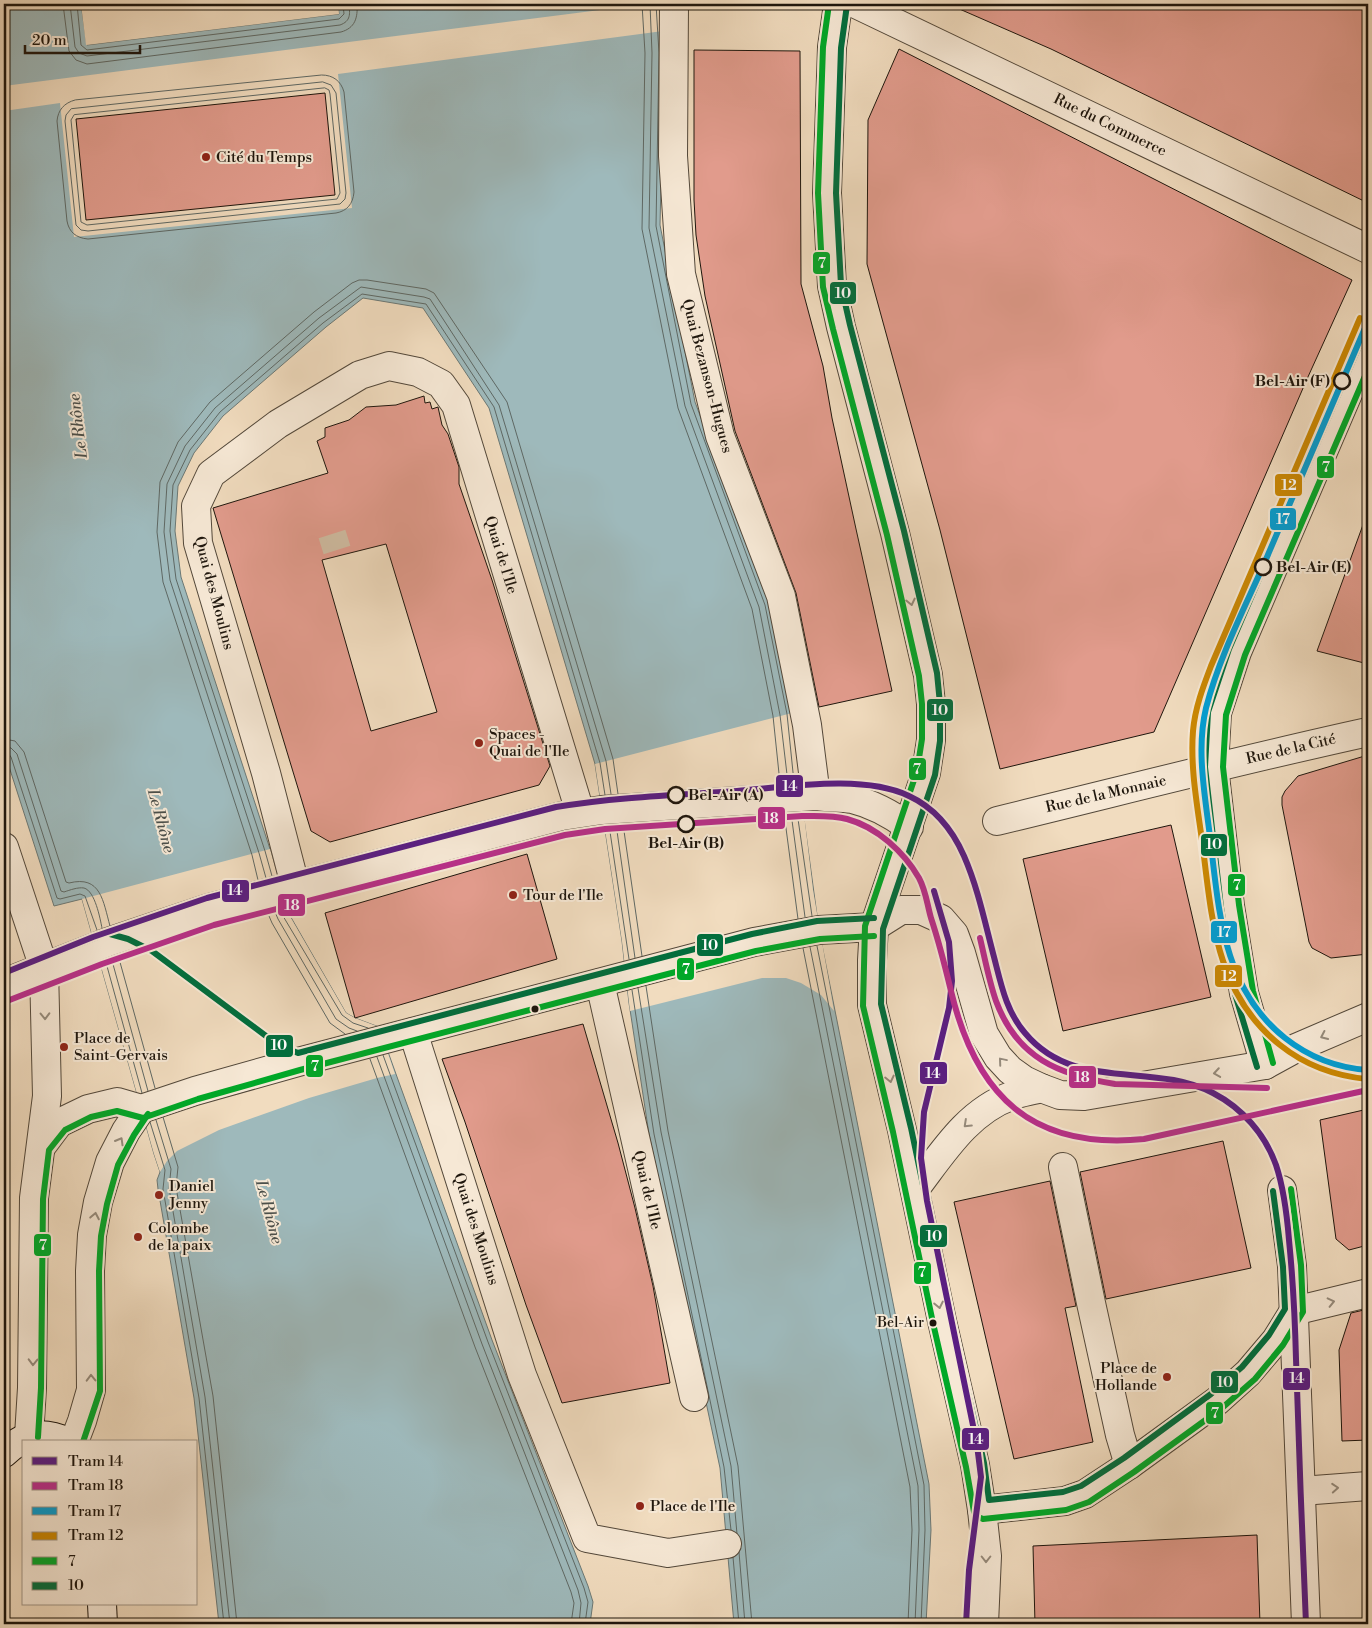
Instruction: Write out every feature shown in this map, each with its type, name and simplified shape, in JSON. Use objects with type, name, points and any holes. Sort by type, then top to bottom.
[{"type":"street","name":"Quai Bezanson-Hugues","points":[[674,4],[673,156],[681,274],[720,436],[781,596],[807,725],[808,797]]},
{"type":"street","points":[[838,4],[832,47],[827,193],[832,286],[895,532],[928,675],[931,704],[931,740],[926,774],[874,927],[872,1005],[915,1189],[942,1321],[975,1465],[987,1556],[984,1624]]},
{"type":"street","name":"Rue du Commerce","points":[[856,4],[1366,248]]},
{"type":"street","points":[[1265,1064],[1244,993],[1230,906],[1214,767],[1217,713],[1236,652],[1368,347]]},
{"type":"street","name":"Quai de l'Ile","points":[[360,375],[389,366],[418,372],[441,384],[456,405],[591,811]]},
{"type":"street","name":"Quai des Moulins","points":[[288,887],[266,773],[198,543],[196,506],[211,474],[278,424],[360,375]]},
{"type":"street","name":"Rue de la Cité","points":[[1214,767],[1368,732]]},
{"type":"street","name":"Rue de la Monnaie","points":[[997,821],[1214,767]]},
{"type":"street","points":[[4,983],[102,944],[188,914],[562,816],[591,811],[808,797],[850,799],[872,805],[909,826]]},
{"type":"street","points":[[4,846],[44,968],[47,1096],[34,1198],[32,1388],[29,1436]]},
{"type":"street","points":[[40,1157],[59,1123],[88,1109],[117,1102],[141,1109],[203,1089],[412,1032],[754,942],[819,930],[874,927],[902,910],[921,910],[941,919],[954,934],[984,1034],[998,1057],[1010,1070],[1024,1080],[1060,1095],[1084,1096],[1265,1064],[1298,1047],[1368,1017]]},
{"type":"street","name":"Quai de l'Ile","points":[[600,983],[694,1397]]},
{"type":"street","name":"Quai des Moulins","points":[[412,1032],[522,1374],[587,1538],[668,1553],[727,1544]]},
{"type":"street","points":[[915,1189],[944,1149],[970,1121],[988,1107],[1012,1096],[1041,1088]]},
{"type":"street","points":[[75,1440],[91,1390],[90,1271],[92,1235],[98,1202],[110,1162],[126,1131],[141,1109]]},
{"type":"street","points":[[1064,1167],[1091,1303],[1120,1435],[1129,1466]]},
{"type":"street","points":[[1282,1190],[1292,1266],[1306,1624]]},
{"type":"street","points":[[982,1510],[1065,1502],[1085,1494],[1129,1466],[1218,1401],[1248,1373],[1276,1340],[1294,1311],[1368,1293]]},
{"type":"street","points":[[4,1453],[18,1441],[29,1436],[50,1436],[62,1440]]},
{"type":"street","points":[[1301,1491],[1368,1486]]},
{"type":"street","points":[[102,1606],[103,1624]]},
{"type":"water","name":"Le Rhône","points":[[4,4],[81,4],[87,45],[339,14],[338,4],[661,4],[664,52],[660,225],[695,402],[770,604],[792,713],[819,930],[929,1484],[931,1530],[926,1624],[734,1624],[720,1468],[649,1134],[595,764],[489,408],[423,308],[363,298],[326,327],[223,416],[194,453],[178,486],[175,531],[181,577],[270,849],[285,907],[346,1013],[379,1027],[492,1340],[593,1602],[590,1624],[219,1624],[194,1398],[158,1189],[157,1180],[160,1172],[82,899],[54,906],[4,751]]},
{"type":"pier","points":[[81,4],[84,4],[89,42],[336,12],[335,4],[338,4],[339,14],[86,45]]},
{"type":"pier","points":[[647,4],[661,4],[663,31],[338,74],[352,208],[74,237],[60,103],[4,111],[4,86]]},
{"type":"pier","points":[[792,713],[813,890],[834,1011],[821,995],[801,983],[786,978],[762,978],[630,1011],[622,941],[595,764]]},
{"type":"pier","points":[[270,849],[288,913],[346,1013],[379,1027],[395,1074],[309,1098],[219,1130],[177,1151],[160,1172],[82,899]]},
{"type":"building","points":[[948,4],[1368,4],[1368,203],[1051,49]]},
{"type":"building","points":[[899,49],[1352,280],[1154,732],[1000,769],[940,530],[867,264],[868,120]]},
{"type":"building","points":[[694,50],[800,51],[801,284],[823,366],[832,418],[892,691],[819,707],[796,593],[735,431],[705,296],[696,235],[694,200]]},
{"type":"building","name":"Cité du Temps","points":[[325,93],[335,195],[86,220],[76,119]]},
{"type":"building","points":[[424,396],[425,403],[430,402],[432,409],[438,407],[442,425],[448,434],[459,467],[459,484],[492,580],[550,766],[539,785],[330,842],[311,831],[213,508],[328,473],[317,441],[325,437],[325,428],[349,420],[366,407],[396,405]],"holes":[[[386,544],[437,712],[371,731],[322,560]]]},
{"type":"building","points":[[1364,522],[1368,522],[1368,664],[1317,651]]},
{"type":"building","points":[[1368,755],[1368,954],[1331,958],[1312,948],[1309,942],[1282,797],[1298,776]]},
{"type":"building","points":[[1171,825],[1211,997],[1063,1031],[1023,859]]},
{"type":"building","points":[[527,854],[557,959],[355,1018],[325,913]]},
{"type":"building","points":[[583,1024],[635,1208],[653,1286],[670,1383],[562,1403],[526,1305],[442,1059]]},
{"type":"building","points":[[1368,1109],[1368,1245],[1349,1250],[1336,1239],[1320,1120]]},
{"type":"building","points":[[1223,1141],[1251,1268],[1106,1299],[1080,1172]]},
{"type":"building","points":[[1050,1181],[1076,1306],[1065,1308],[1093,1442],[1014,1459],[954,1202]]},
{"type":"building","points":[[1368,1309],[1368,1440],[1342,1441],[1339,1350],[1351,1313]]},
{"type":"building","points":[[1257,1535],[1260,1624],[1035,1624],[1033,1546]]},
{"type":"tunnel","points":[[332,534],[337,550]]},
{"type":"tram line","name":"12","points":[[1360,318],[1211,666],[1196,714],[1192,746],[1195,790],[1210,903],[1221,956],[1230,980],[1243,1004],[1259,1025],[1280,1045],[1310,1064],[1332,1072],[1367,1079]]},
{"type":"tram line","name":"17","points":[[1368,321],[1225,653],[1211,689],[1203,724],[1202,740],[1204,789],[1221,919],[1227,946],[1236,972],[1248,996],[1264,1018],[1294,1045],[1334,1064],[1368,1070]]},
{"type":"tram line","name":"14","points":[[4,973],[93,937],[207,898],[556,807],[669,795],[825,784],[870,785],[891,789],[909,796],[935,814],[949,829],[960,847],[977,893],[1005,997],[1013,1016],[1025,1033],[1045,1051],[1067,1063],[1090,1070],[1189,1084],[1213,1093],[1243,1114],[1266,1143],[1276,1165],[1283,1193],[1292,1270],[1306,1624]]},
{"type":"tram line","name":"18","points":[[7,1001],[102,964],[214,925],[565,835],[605,829],[802,816],[831,816],[858,823],[879,834],[898,850],[913,868],[923,888],[962,1028],[976,1060],[994,1087],[1015,1108],[1040,1125],[1070,1135],[1105,1140],[1144,1139],[1368,1090]]},
{"type":"tram line","name":"14","points":[[934,891],[949,942],[952,981],[949,1008],[924,1112],[921,1158],[927,1201],[977,1445],[981,1477],[969,1570],[966,1624]]},
{"type":"tram line","name":"18","points":[[980,938],[989,978],[1005,1021],[1028,1050],[1058,1069],[1115,1084],[1267,1088]]},
{"type":"transit line","name":"7","points":[[829,4],[823,47],[818,193],[823,287],[887,535],[919,676],[922,704],[922,739],[917,771],[865,926],[863,1006],[893,1132],[976,1516],[983,1519],[1066,1510],[1089,1502],[1222,1408],[1255,1379],[1283,1345],[1303,1312],[1301,1265],[1291,1189]]},
{"type":"transit line","name":"10","points":[[847,5],[841,48],[836,193],[841,285],[904,531],[937,673],[940,704],[940,741],[935,775],[883,929],[881,1004],[911,1128],[951,1319],[984,1463],[989,1500],[1063,1492],[1081,1486],[1124,1458],[1211,1394],[1242,1367],[1269,1335],[1285,1309],[1283,1267],[1273,1191]]},
{"type":"transit line","name":"10","points":[[1257,1067],[1235,994],[1221,907],[1205,767],[1208,712],[1229,649],[1360,344]]},
{"type":"transit line","name":"7","points":[[1273,1063],[1253,991],[1239,905],[1223,767],[1226,715],[1245,655],[1368,369]]},
{"type":"transit line","name":"10","points":[[110,934],[128,939],[152,951],[278,1045],[298,1053],[752,934],[817,921],[874,918]]},
{"type":"transit line","name":"10","points":[[4,974],[105,934]]},
{"type":"transit line","name":"7","points":[[38,1437],[41,1388],[43,1199],[49,1150],[65,1130],[91,1117],[117,1111],[143,1118],[198,1099],[300,1070],[756,951],[820,939],[874,936]]},
{"type":"transit line","name":"7","points":[[84,1440],[100,1391],[99,1271],[101,1236],[107,1204],[118,1165],[148,1114]]},
{"type":"place","name":"Cité du Temps","points":[[206,157]]},
{"type":"place","name":"Bel-Air (F)","points":[[1342,381]]},
{"type":"place","name":"Bel-Air (E)","points":[[1263,567]]},
{"type":"place","name":"Spaces - Quai de l'Ile","points":[[479,743]]},
{"type":"place","name":"Bel-Air (A)","points":[[676,795]]},
{"type":"place","name":"Bel-Air (B)","points":[[686,824]]},
{"type":"place","name":"Tour de l'Ile","points":[[513,895]]},
{"type":"place","name":"Place de Saint-Gervais","points":[[64,1047]]},
{"type":"place","name":"Daniel Jenny","points":[[159,1195]]},
{"type":"place","name":"Colombe de la paix","points":[[138,1237]]},
{"type":"place","name":"Bel-Air","points":[[933,1323]]},
{"type":"place","name":"Place de Hollande","points":[[1167,1377]]},
{"type":"place","name":"Place de l'Ile","points":[[640,1506]]}]
